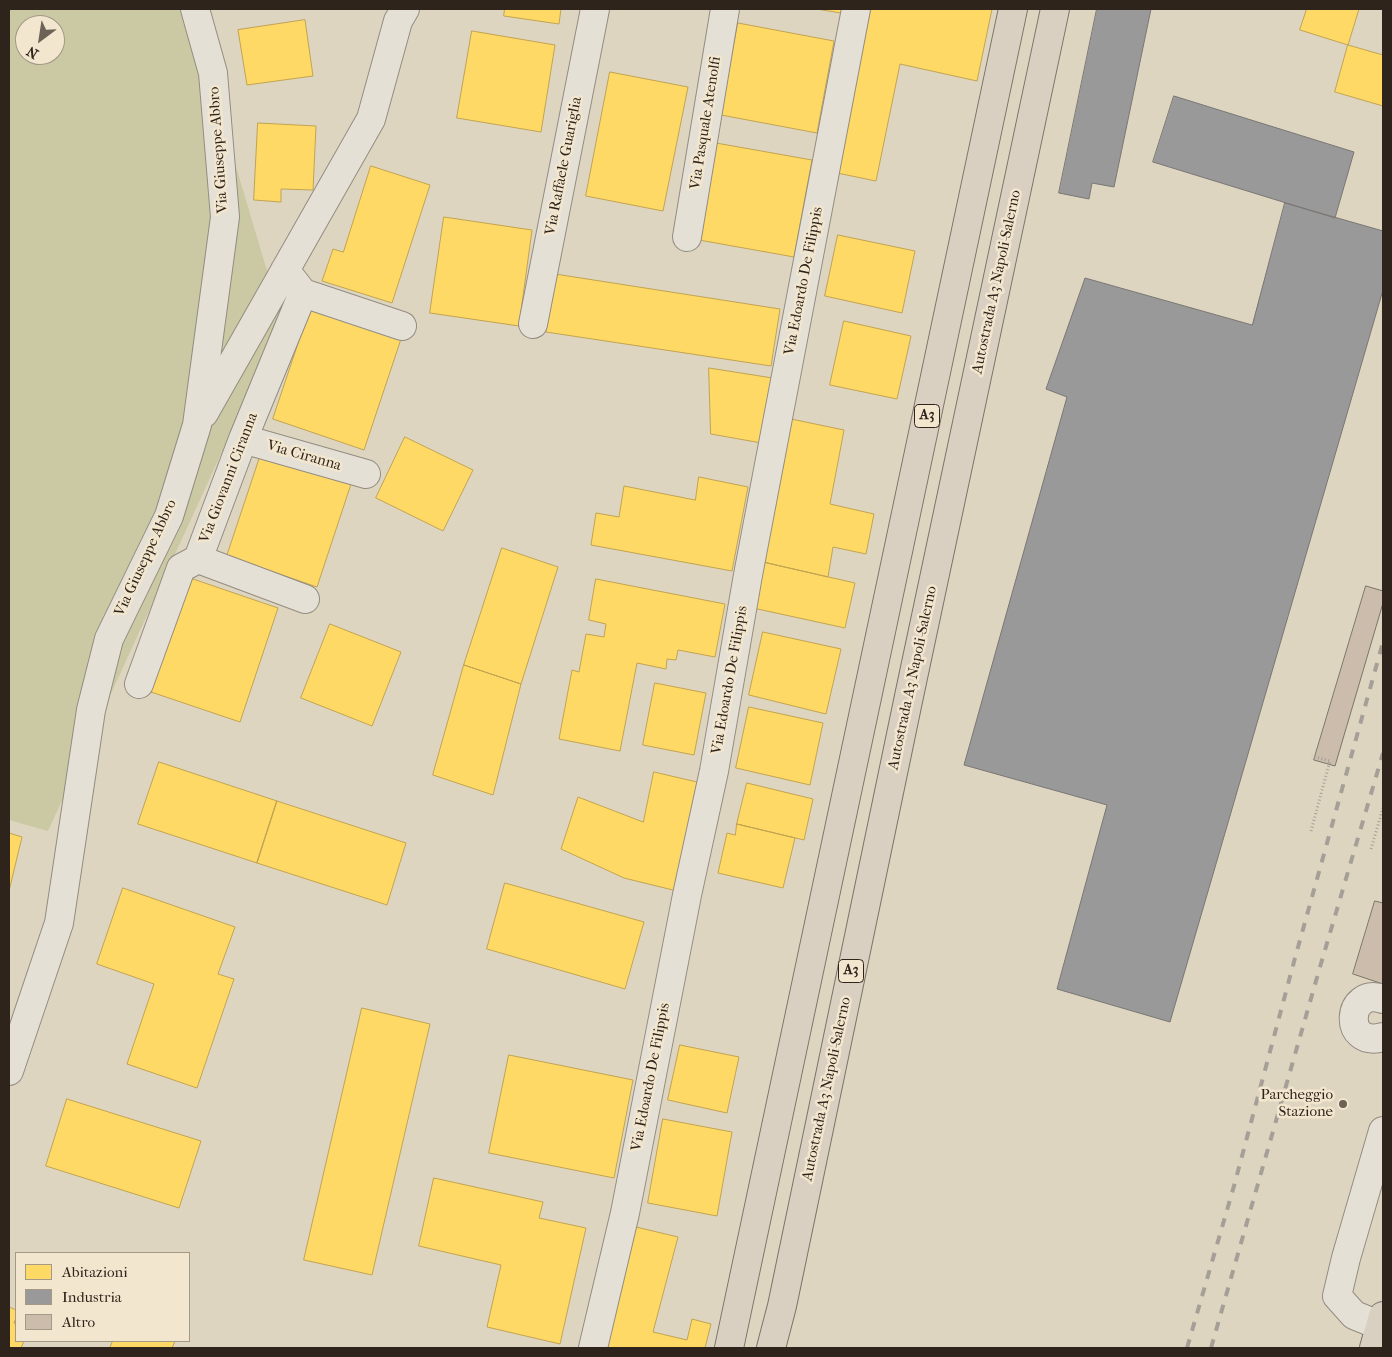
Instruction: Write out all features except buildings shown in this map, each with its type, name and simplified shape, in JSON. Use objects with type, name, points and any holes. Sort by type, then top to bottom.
[{"type":"highway","name":"A3","points":[[730,1348],[1013,9]]},
{"type":"highway","name":"Autostrada A3 Napoli-Salerno","points":[[771,1348],[782,1306],[1055,9]]},
{"type":"street","name":"Via Giuseppe Abbro","points":[[9,1071],[59,923],[91,710],[109,639],[169,516],[197,424],[224,217],[213,73],[194,9]]},
{"type":"street","points":[[197,424],[370,119],[398,21],[405,9]]},
{"type":"street","name":"Via Raffaele Guariglia","points":[[533,324],[595,9]]},
{"type":"street","name":"Via Pasquale Atenolfi","points":[[687,237],[725,9]]},
{"type":"street","name":"Via Edoardo De Filippis","points":[[593,1348],[625,1213],[687,895],[714,771],[748,575],[856,9]]},
{"type":"street","points":[[285,270],[303,293],[402,326]]},
{"type":"street","name":"Via Giovanni Ciranna","points":[[139,684],[181,568],[198,559],[243,439],[303,293]]},
{"type":"street","name":"Via Ciranna","points":[[243,439],[366,474]]},
{"type":"street","points":[[198,559],[305,599]]},
{"type":"street","points":[[1383,1000],[1374,997],[1367,998],[1356,1007],[1353,1020],[1355,1028],[1362,1036],[1368,1039],[1383,1037]]},
{"type":"street","points":[[1379,1330],[1354,1315],[1337,1296],[1383,1131]]},
{"type":"path","points":[[1311,831],[1330,761],[1312,756]]},
{"type":"path","points":[[1372,848],[1383,808]]},
{"type":"green space","points":[[9,9],[189,9],[282,321],[48,831],[9,820]]},
{"type":"railway","points":[[1187,1348],[1234,1186],[1383,642]]},
{"type":"railway","points":[[1211,1348],[1383,753]]},
{"type":"place","name":"Parcheggio Stazione","points":[[1343,1104]]}]
